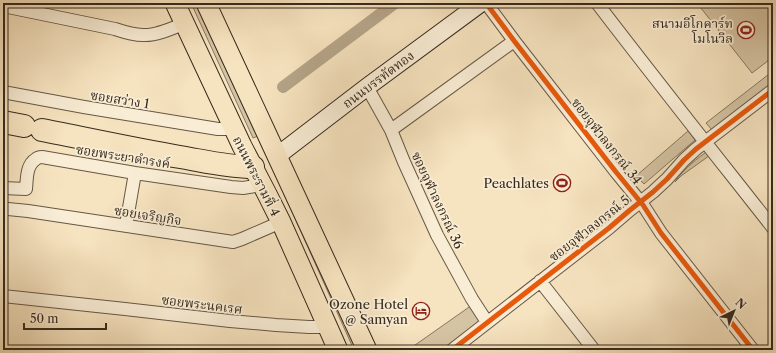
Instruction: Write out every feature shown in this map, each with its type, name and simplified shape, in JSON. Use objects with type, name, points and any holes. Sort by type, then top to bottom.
[{"type":"highway","points":[[3,122],[136,149],[241,167],[257,176]]},
{"type":"main road","name":"ถนนพระรามที่ 4","points":[[175,3],[242,146],[281,222],[338,350]]},
{"type":"main road","name":"ถนนพระรามที่ 4","points":[[206,3],[367,350]]},
{"type":"main road","name":"ถนนบรรทัดทอง","points":[[276,156],[480,3]]},
{"type":"main road","points":[[257,176],[276,156]]},
{"type":"street","name":"ซอยจุฬาลงกรณ์ 34","points":[[486,3],[640,202],[661,233],[753,350]]},
{"type":"street","points":[[598,3],[684,116],[773,228]]},
{"type":"street","points":[[3,6],[144,36],[155,34],[185,23]]},
{"type":"street","points":[[391,130],[514,41]]},
{"type":"street","name":"ซอยจุฬาลงกรณ์ 36","points":[[367,87],[391,130],[436,235],[472,299],[487,322]]},
{"type":"street","name":"ซอยจุฬาลงกรณ์ 5","points":[[452,350],[609,228],[653,192],[684,160],[705,142],[773,90]]},
{"type":"street","name":"ซอยสว่าง 1","points":[[3,92],[218,129],[234,129]]},
{"type":"street","name":"ซอยพระยาดำรงค์","points":[[3,188],[26,189],[28,170],[36,159],[42,156],[135,173],[231,187],[242,188],[257,176]]},
{"type":"street","points":[[126,225],[135,173]]},
{"type":"street","name":"ซอยเจริญกิจ","points":[[8,208],[233,242],[242,240],[281,222]]},
{"type":"street","points":[[540,281],[594,350]]},
{"type":"street","name":"ซอยพระนคเรศ","points":[[3,296],[230,321],[327,327]]},
{"type":"shaded area","points":[[191,3],[198,3],[258,136],[253,138]]},
{"type":"shaded area","name":"สนามอีโกคาร์ท โมโนวีล","points":[[697,3],[773,3],[773,57],[752,73]]},
{"type":"shaded area","points":[[773,71],[773,83],[713,131],[706,123]]},
{"type":"shaded area","points":[[688,131],[695,140],[644,184],[636,176]]},
{"type":"shaded area","points":[[710,149],[713,153],[675,182],[687,168]]},
{"type":"shaded area","points":[[284,194],[361,350],[354,350]]},
{"type":"shaded area","points":[[472,305],[482,320],[441,350],[408,350]]},
{"type":"waterway","points":[[283,87],[395,3]]},
{"type":"cycle path","points":[[486,3],[643,205],[661,233],[753,350]]},
{"type":"cycle path","points":[[452,350],[609,228],[653,192],[696,149],[773,90]]},
{"type":"place","name":"สนามอีโกคาร์ท โมโนวีล","points":[[746,30]]},
{"type":"place","name":"Peachlates","points":[[562,183]]},
{"type":"place","name":"Ozone Hotel @ Samyan","points":[[421,311]]}]
